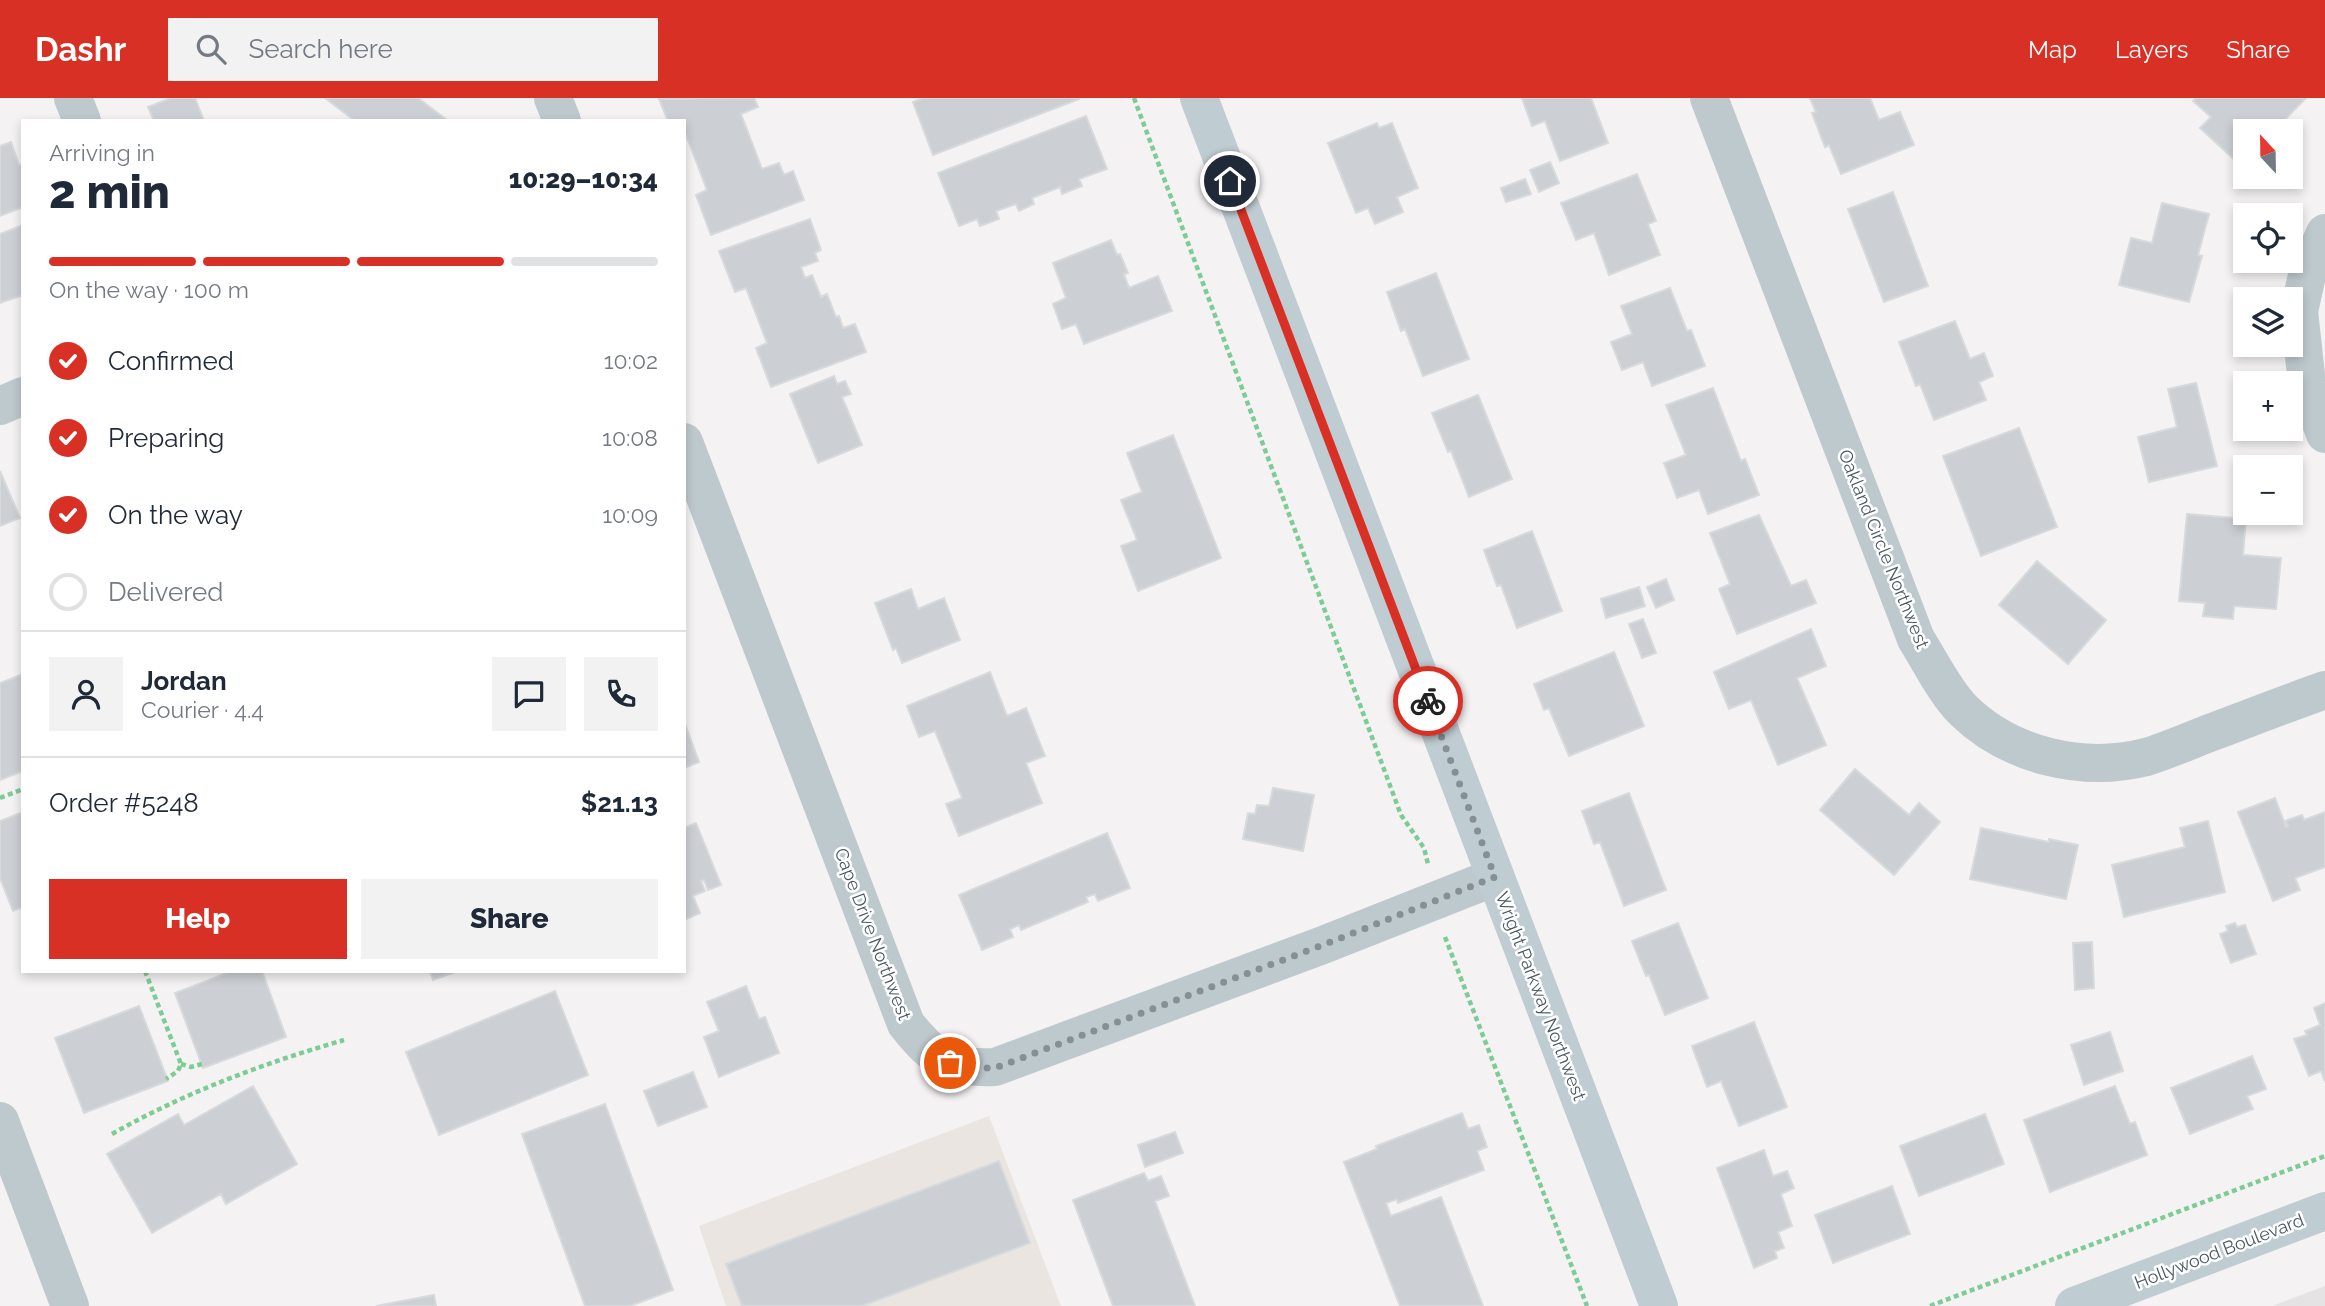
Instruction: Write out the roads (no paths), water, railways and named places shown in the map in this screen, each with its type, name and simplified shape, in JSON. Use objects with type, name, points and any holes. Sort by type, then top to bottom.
[{"type":"street","points":[[73,98],[81,119]]},
{"type":"street","points":[[553,98],[561,119]]},
{"type":"street","name":"Oakland Circle Northwest","points":[[1709,98],[1916,639],[1961,707],[1980,725],[2043,756],[2076,762],[2105,763],[2145,757],[2325,690]]},
{"type":"street","name":"Wright Parkway Northwest","points":[[1205,100],[1495,877],[1659,1306]]},
{"type":"street","points":[[2325,233],[2308,271],[2299,311],[2307,384],[2325,434]]},
{"type":"street","points":[[0,405],[21,397]]},
{"type":"street","name":"Cape Drive Northwest","points":[[686,447],[906,1024],[926,1049],[950,1063],[970,1068],[995,1068],[1495,877]]},
{"type":"street","points":[[0,1121],[70,1306]]},
{"type":"street","name":"Hollywood Boulevard","points":[[2074,1306],[2325,1211]]}]
